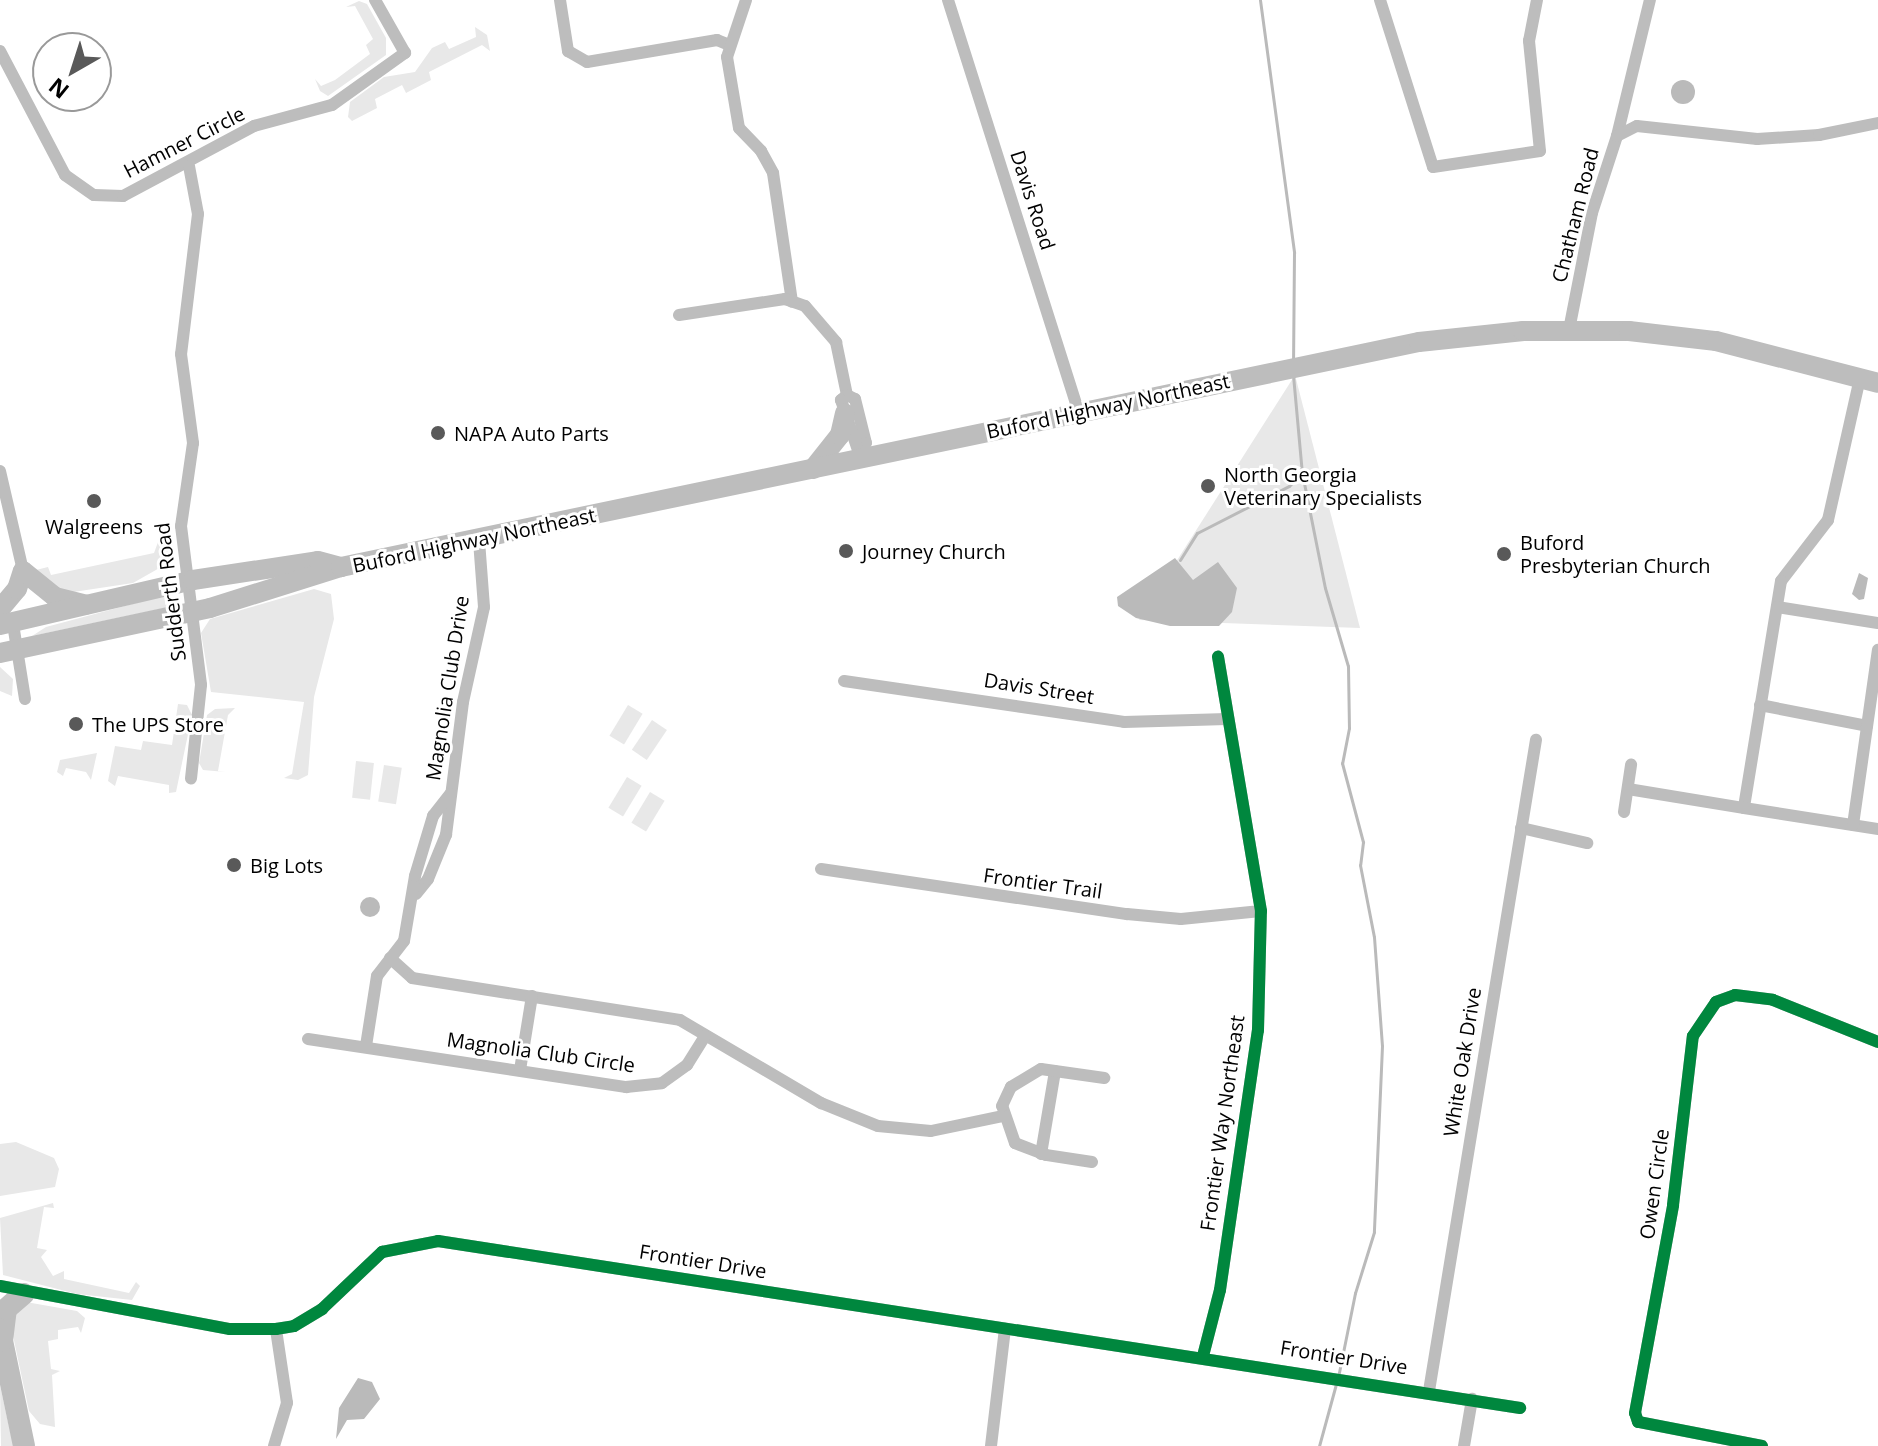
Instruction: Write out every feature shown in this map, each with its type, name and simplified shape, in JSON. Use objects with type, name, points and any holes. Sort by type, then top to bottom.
[{"type":"highway","points":[[23,1294],[6,1309],[1,1336],[24,1446]]},
{"type":"main road","name":"Buford Highway Northeast","points":[[341,567],[813,469],[860,454],[1079,413],[1419,342],[1569,330],[1716,341],[1869,381]]},
{"type":"main road","points":[[813,469],[832,449],[846,405]]},
{"type":"main road","points":[[4,619],[90,606],[185,582],[318,561],[341,567]]},
{"type":"main road","points":[[8,651],[196,611],[341,567]]},
{"type":"main road","points":[[4,619],[23,571],[55,597],[90,606]]},
{"type":"street","name":"Hamner Circle","points":[[0,51],[46,129],[58,164],[75,184],[94,195],[123,196],[189,166],[254,126],[332,105],[405,53],[375,0]]},
{"type":"street","points":[[560,0],[568,51],[587,62],[708,41],[727,44]]},
{"type":"street","points":[[746,0],[727,44],[739,128],[761,151],[773,173],[792,302]]},
{"type":"street","name":"Davis Road","points":[[948,0],[1079,413]]},
{"type":"street","points":[[1380,0],[1433,167],[1540,151],[1529,41],[1537,0]]},
{"type":"street","points":[[1617,136],[1650,0]]},
{"type":"street","name":"Chatham Road","points":[[1569,330],[1592,213],[1617,136],[1637,126],[1757,139],[1819,135],[1878,123]]},
{"type":"street","name":"Sudderth Road","points":[[189,166],[198,214],[181,354],[193,443],[181,515],[185,582],[196,611],[201,685],[191,778]]},
{"type":"street","points":[[679,315],[792,302],[821,320],[836,342],[846,405],[853,445],[860,454],[866,443],[855,399],[846,405]]},
{"type":"street","points":[[1744,808],[1777,607],[1789,566],[1828,520],[1869,381]]},
{"type":"street","points":[[0,471],[23,571]]},
{"type":"street","name":"Magnolia Club Drive","points":[[416,894],[440,850],[484,607],[479,540]]},
{"type":"street","points":[[1777,607],[1878,623]]},
{"type":"street","points":[[4,619],[8,651],[25,699]]},
{"type":"street","points":[[1853,825],[1878,650]]},
{"type":"street","name":"Frontier Way Northeast","points":[[1203,1356],[1220,1290],[1258,1030],[1261,911],[1218,657]]},
{"type":"street","name":"Davis Street","points":[[844,681],[1124,722],[1227,719]]},
{"type":"street","points":[[1760,705],[1867,726]]},
{"type":"street","name":"White Oak Drive","points":[[1429,1391],[1536,740]]},
{"type":"street","points":[[1624,812],[1631,765]]},
{"type":"street","points":[[1628,789],[1878,829]]},
{"type":"street","name":"Magnolia Club Drive","points":[[366,1046],[377,976],[404,941],[424,844],[433,816],[450,794]]},
{"type":"street","points":[[1521,828],[1587,843]]},
{"type":"street","points":[[424,844],[440,850]]},
{"type":"street","name":"Frontier Trail","points":[[821,869],[1127,914],[1181,919],[1261,911]]},
{"type":"street","points":[[390,958],[412,978],[680,1020],[848,1117],[878,1126],[931,1131],[1003,1116]]},
{"type":"street","name":"Owen Circle","points":[[1762,1446],[1638,1422],[1635,1413],[1673,1205],[1693,1036],[1716,1002],[1735,995],[1773,1000],[1878,1042]]},
{"type":"street","points":[[520,1070],[532,996]]},
{"type":"street","name":"Magnolia Club Circle","points":[[308,1039],[626,1087],[662,1083],[687,1065],[705,1036]]},
{"type":"street","points":[[1041,1154],[1055,1071]]},
{"type":"street","points":[[1092,1162],[1041,1154],[1015,1143],[1003,1116],[1011,1087],[1024,1075],[1055,1071],[1104,1078]]},
{"type":"street","name":"Frontier Drive","points":[[0,1286],[23,1294],[230,1329],[276,1329],[294,1326],[322,1309],[382,1252],[438,1241],[1472,1399]]},
{"type":"street","points":[[274,1446],[287,1403],[276,1329]]},
{"type":"street","points":[[991,1446],[1005,1329]]},
{"type":"street","points":[[1464,1446],[1472,1399],[1520,1408]]},
{"type":"shaded area","points":[[359,1],[367,4],[386,38],[386,55],[328,96],[320,91],[315,79],[321,86],[335,80],[370,54],[366,45],[373,39],[355,6],[346,7]]},
{"type":"shaded area","points":[[475,27],[487,35],[490,51],[482,45],[429,72],[431,80],[406,93],[402,85],[375,99],[377,108],[352,121],[348,117],[350,102],[384,77],[415,72],[432,48],[445,42],[449,49],[476,37]]},
{"type":"shaded area","points":[[1683,80],[1694,87],[1695,92],[1688,103],[1683,104],[1672,97],[1671,92],[1678,81]]},
{"type":"shaded area","points":[[1295,375],[1360,628],[1139,620]]},
{"type":"shaded area","points":[[161,534],[171,543],[170,562],[133,583],[60,594],[36,570],[48,567],[51,575],[154,553]]},
{"type":"shaded area","points":[[1175,558],[1193,580],[1218,562],[1237,588],[1232,612],[1219,626],[1170,626],[1136,618],[1118,606],[1117,597]]},
{"type":"shaded area","points":[[1859,573],[1868,578],[1864,599],[1859,600],[1852,594]]},
{"type":"shaded area","points":[[314,589],[331,594],[334,619],[314,697],[308,775],[298,780],[284,778],[292,774],[304,702],[211,692],[201,633],[210,619]]},
{"type":"shaded area","points":[[166,595],[172,601],[169,607],[32,636],[46,627]]},
{"type":"shaded area","points":[[0,667],[13,679],[12,696],[0,691]]},
{"type":"shaded area","points":[[178,704],[187,705],[192,715],[176,792],[169,793],[169,785],[118,776],[115,786],[108,781],[115,746],[141,750],[143,741],[172,745]]},
{"type":"shaded area","points":[[628,705],[643,714],[624,745],[609,736]]},
{"type":"shaded area","points":[[235,708],[228,715],[218,771],[226,772],[203,770],[199,763],[207,715],[215,709]]},
{"type":"shaded area","points":[[652,720],[667,730],[647,760],[632,750]]},
{"type":"shaded area","points":[[97,753],[91,780],[86,772],[66,768],[63,776],[57,772],[60,760]]},
{"type":"shaded area","points":[[356,761],[374,763],[370,800],[352,798]]},
{"type":"shaded area","points":[[384,765],[402,768],[396,804],[378,802]]},
{"type":"shaded area","points":[[627,777],[642,786],[623,817],[608,808]]},
{"type":"shaded area","points":[[650,792],[665,801],[646,832],[631,823]]},
{"type":"shaded area","points":[[366,897],[374,897],[380,907],[374,917],[366,917],[360,911],[360,903]]},
{"type":"shaded area","points":[[16,1142],[54,1158],[59,1169],[55,1187],[0,1196],[0,1144]]},
{"type":"shaded area","points":[[53,1203],[54,1208],[44,1207],[37,1248],[47,1250],[41,1257],[53,1276],[64,1271],[64,1279],[129,1293],[136,1282],[140,1286],[132,1300],[77,1294],[3,1275],[0,1218]]},
{"type":"shaded area","points":[[26,1302],[77,1311],[85,1318],[81,1333],[78,1327],[58,1330],[58,1339],[48,1341],[51,1369],[60,1371],[52,1375],[55,1427],[40,1424],[29,1411],[9,1317]]},
{"type":"shaded area","points":[[358,1378],[372,1382],[380,1399],[364,1419],[347,1420],[336,1439],[339,1408]]},
{"type":"shaded area","points":[[0,1385],[9,1427],[14,1446],[1,1446]]},
{"type":"waterway","points":[[1260,0],[1294,253],[1293,359]]},
{"type":"waterway","points":[[1293,375],[1302,473],[1325,588],[1348,666],[1349,728],[1342,763],[1363,842],[1360,865],[1374,937],[1382,1046],[1374,1232],[1355,1293],[1338,1377]]},
{"type":"waterway","points":[[1180,560],[1197,533],[1289,486],[1302,473]]},
{"type":"waterway","points":[[1319,1446],[1336,1384]]},
{"type":"cycle path","points":[[1203,1356],[1220,1290],[1258,1030],[1261,911],[1218,657]]},
{"type":"cycle path","points":[[1762,1446],[1638,1422],[1635,1413],[1673,1205],[1693,1036],[1716,1002],[1735,995],[1773,1000],[1878,1042]]},
{"type":"cycle path","points":[[0,1286],[230,1329],[276,1329],[294,1326],[322,1309],[382,1252],[438,1241],[1520,1408]]},
{"type":"place","name":"NAPA Auto Parts","points":[[438,433]]},
{"type":"place","name":"North Georgia Veterinary Specialists","points":[[1208,486]]},
{"type":"place","name":"Walgreens","points":[[94,501]]},
{"type":"place","name":"Journey Church","points":[[846,551]]},
{"type":"place","name":"Buford Presbyterian Church","points":[[1504,554]]},
{"type":"place","name":"The UPS Store","points":[[76,724]]},
{"type":"place","name":"Big Lots","points":[[234,865]]}]
